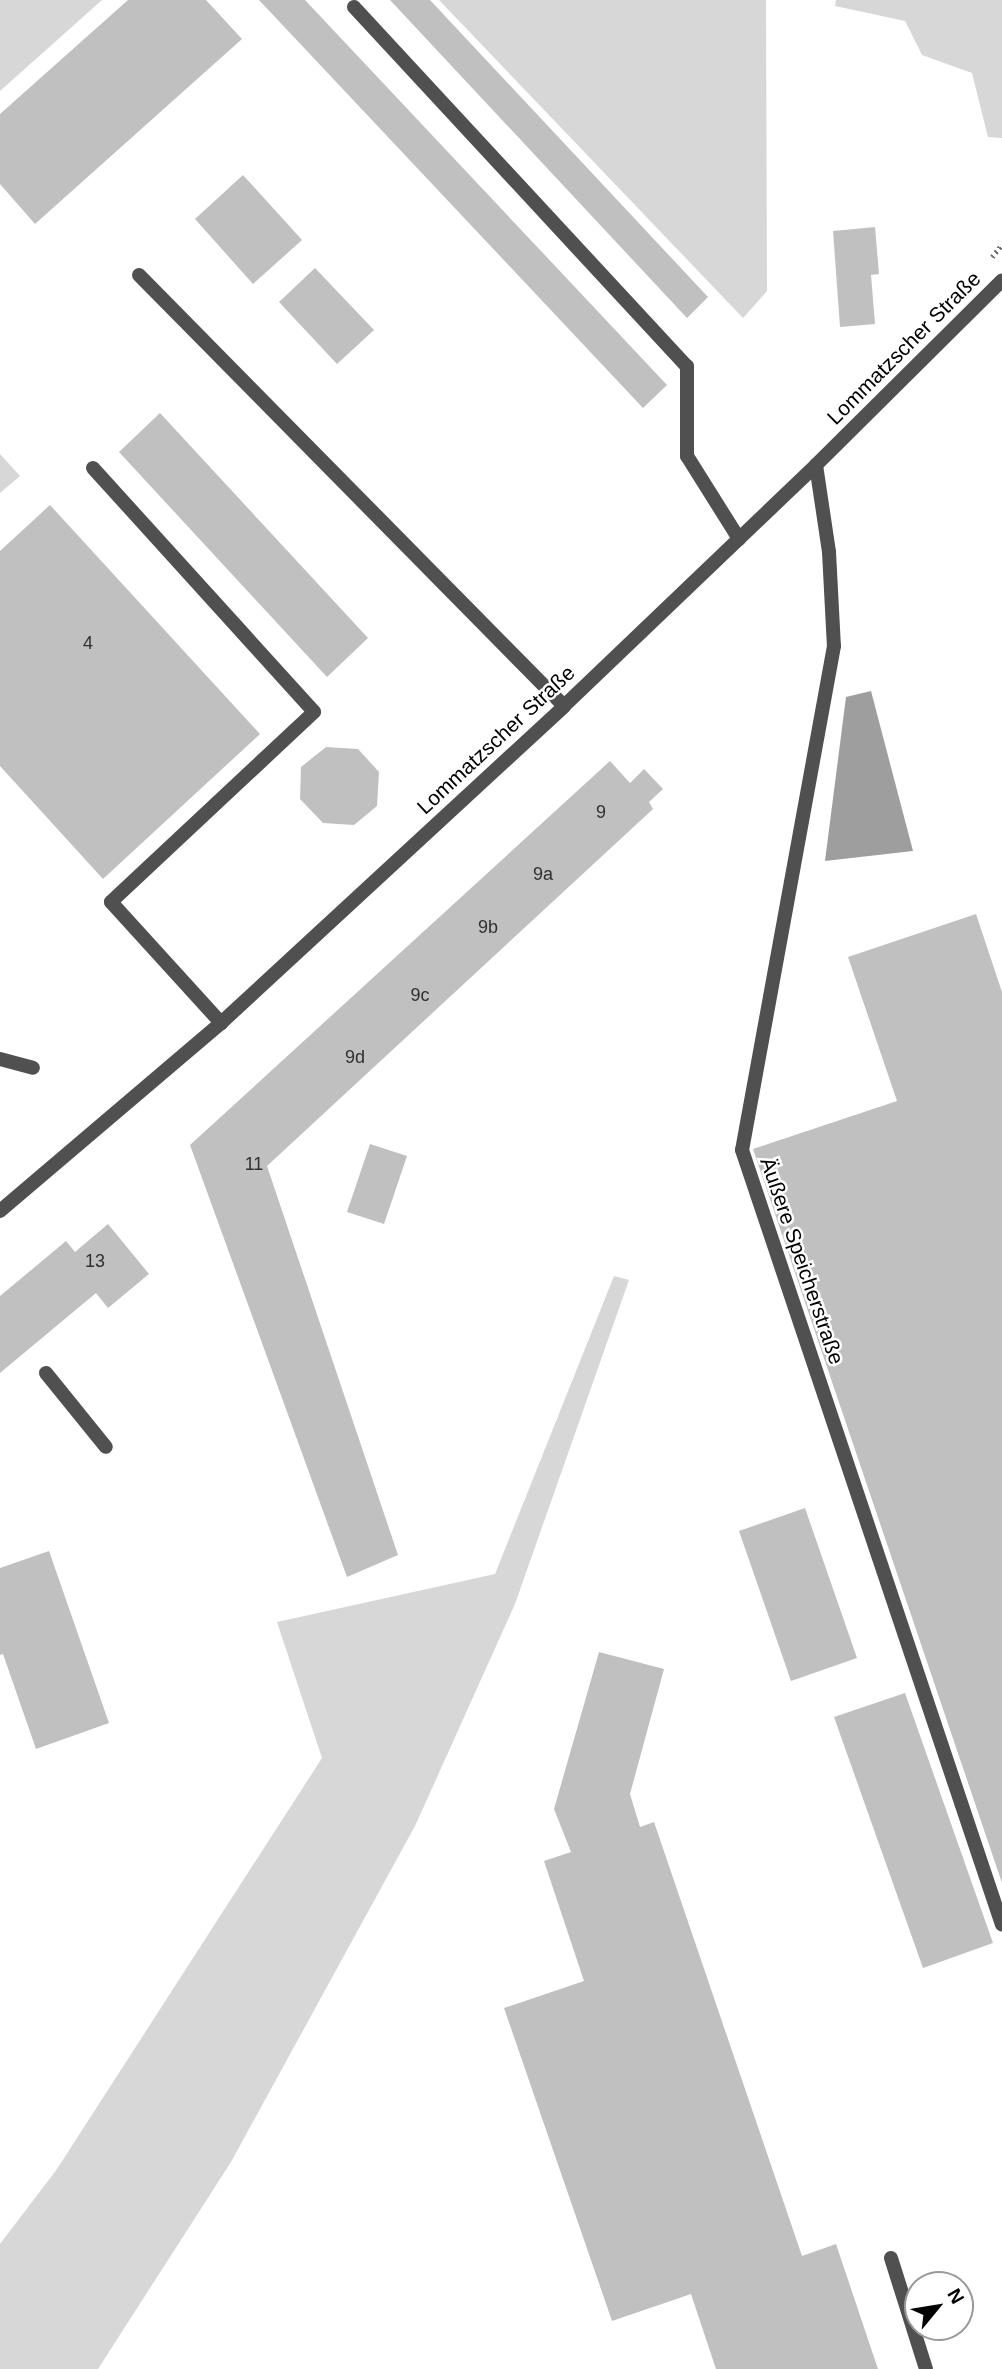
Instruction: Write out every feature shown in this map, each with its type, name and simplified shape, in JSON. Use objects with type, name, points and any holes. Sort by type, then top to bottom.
[{"type":"street","points":[[354,7],[687,366],[687,456],[739,539]]},
{"type":"street","points":[[139,275],[564,706]]},
{"type":"street","name":"Lommatzscher Straße","points":[[0,1211],[221,1023],[564,706],[816,465],[1002,280]]},
{"type":"street","name":"Äußere Speicherstraße","points":[[816,465],[829,552],[834,646],[742,1150],[1002,1925]]},
{"type":"street","points":[[93,468],[314,712],[111,902],[221,1023]]},
{"type":"street","points":[[0,1059],[33,1068]]},
{"type":"street","points":[[46,1373],[106,1447]]},
{"type":"street","points":[[891,2258],[926,2369]]},
{"type":"shaded area","points":[[0,0],[102,0],[0,91]]},
{"type":"shaded area","points":[[439,0],[766,0],[767,291],[743,318]]},
{"type":"shaded area","points":[[836,0],[1002,0],[1002,138],[988,137],[972,73],[922,55],[905,21],[835,6]]},
{"type":"shaded area","points":[[0,454],[20,476],[0,493]]},
{"type":"shaded area","points":[[871,691],[913,851],[825,861],[846,697]]},
{"type":"shaded area","points":[[614,1276],[629,1280],[515,1604],[415,1826],[231,2162],[98,2369],[0,2369],[0,2244],[57,2169],[322,1758],[277,1622],[495,1574]]},
{"type":"building","points":[[128,0],[206,0],[242,39],[35,224],[0,184],[0,114]]},
{"type":"building","points":[[259,0],[305,0],[667,385],[643,408]]},
{"type":"building","points":[[390,0],[430,0],[708,297],[687,318]]},
{"type":"building","points":[[243,175],[302,240],[253,284],[195,219]]},
{"type":"building","points":[[875,227],[879,274],[871,275],[875,324],[840,327],[833,231]]},
{"type":"building","points":[[315,268],[374,330],[337,364],[279,302]]},
{"type":"building","points":[[160,413],[368,638],[327,677],[119,452]]},
{"type":"building","points":[[50,505],[260,734],[103,879],[0,766],[0,551]]},
{"type":"building","points":[[326,747],[358,749],[379,772],[377,806],[354,825],[323,823],[300,799],[301,767]]},
{"type":"building","points":[[610,761],[630,783],[644,769],[663,789],[649,802],[653,809],[267,1166],[398,1555],[347,1577],[190,1145]]},
{"type":"building","points":[[976,914],[1002,992],[1002,1883],[753,1149],[897,1101],[848,957]]},
{"type":"building","points":[[370,1144],[407,1156],[384,1224],[347,1212]]},
{"type":"building","points":[[108,1224],[149,1274],[108,1308],[96,1293],[0,1373],[0,1296],[66,1241],[75,1252]]},
{"type":"building","points":[[805,1508],[857,1658],[791,1681],[739,1531]]},
{"type":"building","points":[[49,1551],[109,1723],[36,1749],[3,1654],[0,1655],[0,1568]]},
{"type":"building","points":[[599,1652],[664,1669],[630,1794],[640,1827],[654,1822],[802,2256],[836,2244],[878,2369],[716,2369],[691,2294],[612,2321],[504,2008],[584,1981],[544,1861],[571,1852],[554,1809]]},
{"type":"building","points":[[905,1693],[993,1943],[923,1968],[834,1717]]}]
